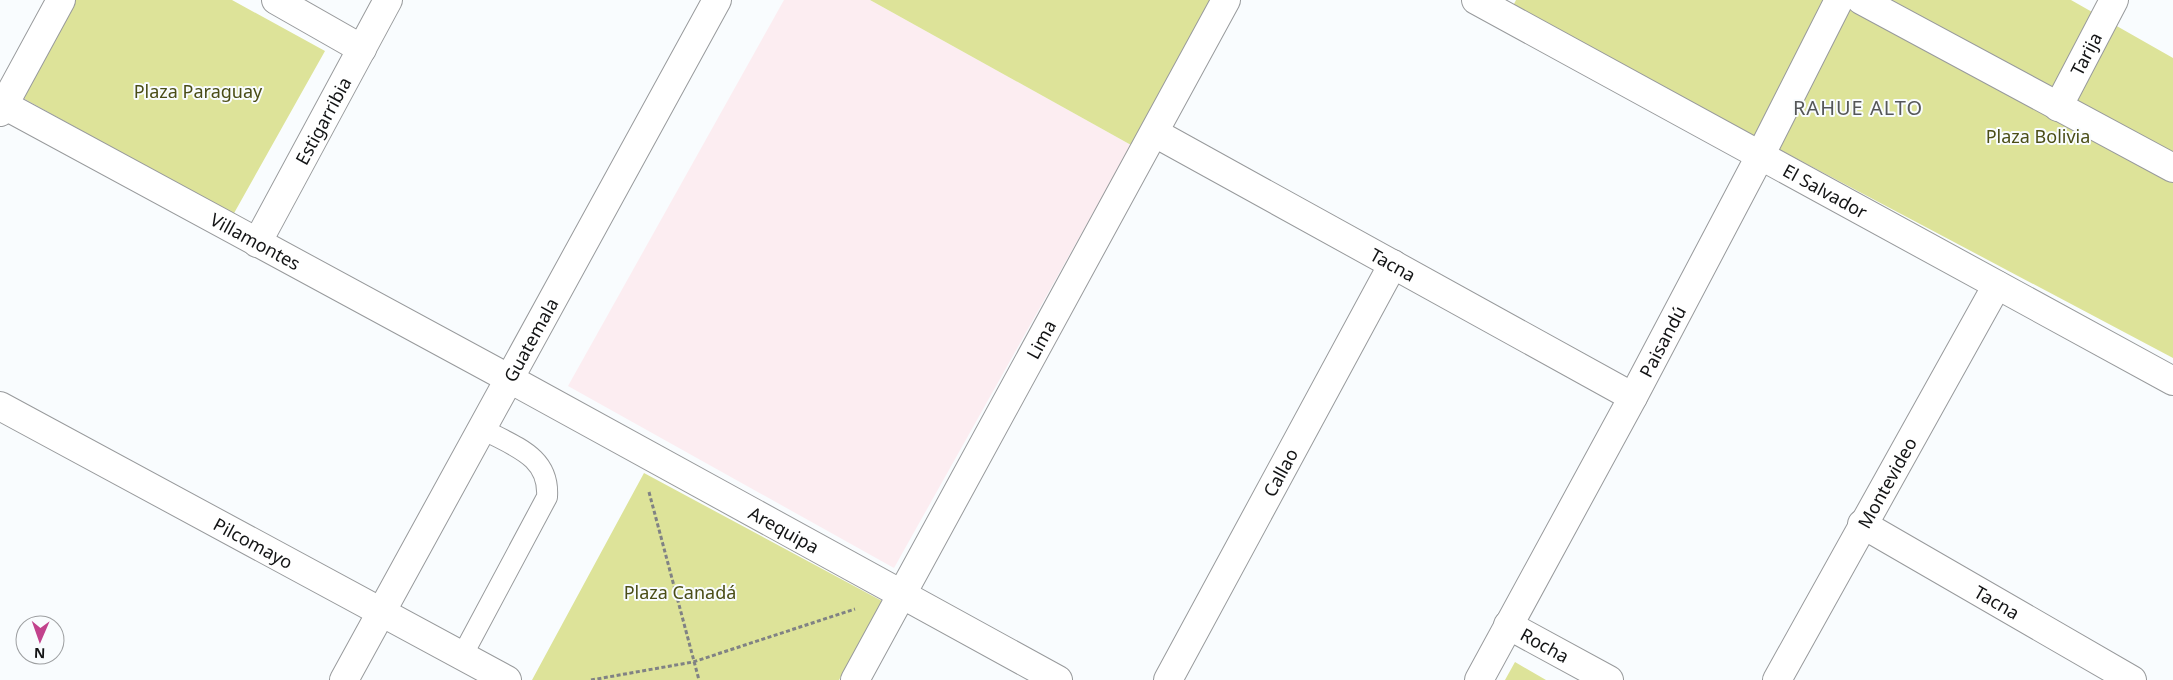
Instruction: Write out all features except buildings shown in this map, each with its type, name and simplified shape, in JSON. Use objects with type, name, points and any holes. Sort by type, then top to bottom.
[{"type":"street","points":[[2,109],[61,0]]},
{"type":"street","points":[[276,0],[362,48]]},
{"type":"street","name":"Estigarribia","points":[[257,242],[388,0]]},
{"type":"street","name":"Guatemala","points":[[344,680],[717,0]]},
{"type":"street","name":"Lima","points":[[855,680],[1226,0]]},
{"type":"street","name":"Paisandú","points":[[1479,680],[1633,397],[1760,156],[1839,0]]},
{"type":"street","points":[[1861,0],[2173,168]]},
{"type":"street","name":"Tarija","points":[[2058,107],[2114,0]]},
{"type":"street","name":"El Salvador","points":[[1486,2],[1760,156],[2173,381]]},
{"type":"street","name":"Villamontes","points":[[2,109],[257,242],[508,378]]},
{"type":"street","name":"Tacna","points":[[1155,133],[1633,397]]},
{"type":"street","name":"Callao","points":[[1168,680],[1393,264]]},
{"type":"street","name":"Montevideo","points":[[1777,680],[1996,285]]},
{"type":"street","name":"Arequipa","points":[[508,378],[1058,680]]},
{"type":"street","name":"Pilcomayo","points":[[0,406],[507,680]]},
{"type":"street","name":"Tacna","points":[[1862,524],[2132,680]]},
{"type":"street","name":"Rocha","points":[[1508,625],[1609,680]]},
{"type":"lane","points":[[462,656],[543,507],[547,492],[546,476],[532,457],[481,428]]},
{"type":"path","points":[[639,450],[692,662],[699,680]]},
{"type":"path","points":[[591,680],[692,662],[901,594]]},
{"type":"shaded area","points":[[784,0],[870,0],[1131,145],[894,568],[568,386]]},
{"type":"green space","name":"Plaza Paraguay","points":[[75,0],[232,0],[325,51],[233,215],[21,97]]},
{"type":"green space","points":[[870,0],[1213,0],[1131,145]]},
{"type":"green space","name":"Plaza Bolivia","points":[[1516,0],[2071,0],[2173,58],[2173,358],[1512,8]]},
{"type":"green space","name":"Plaza Canadá","points":[[644,473],[882,601],[839,680],[532,680]]},
{"type":"green space","points":[[1515,662],[1546,680],[1505,680]]},
{"type":"district","name":"RAHUE ALTO","points":[[1858,107]]}]
